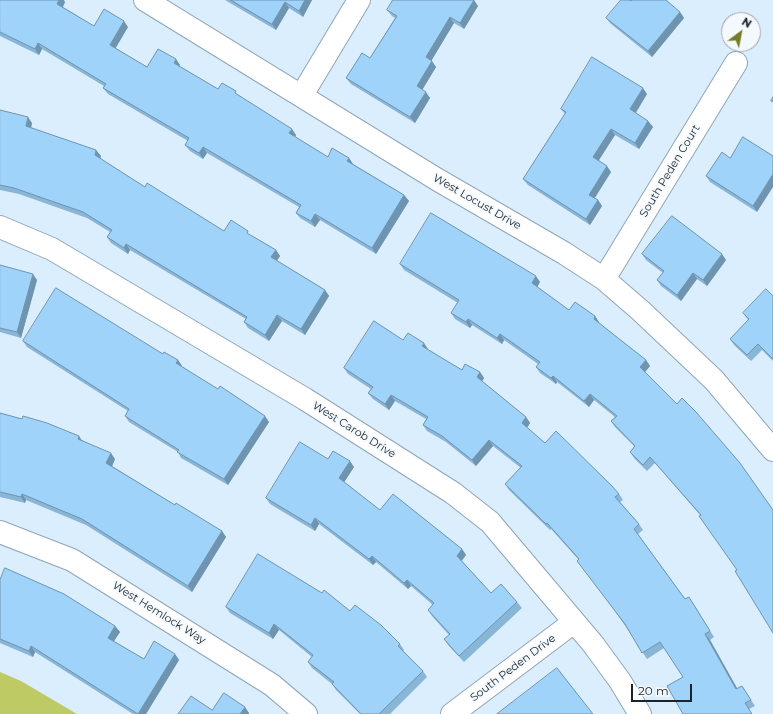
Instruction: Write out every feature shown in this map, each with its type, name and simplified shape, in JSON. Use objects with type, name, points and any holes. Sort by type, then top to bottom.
[{"type":"street","name":"West Locust Drive","points":[[145,0],[302,95],[438,180],[564,253],[604,279],[641,311],[709,375],[773,450]]},
{"type":"street","points":[[302,95],[359,0]]},
{"type":"street","name":"South Peden Court","points":[[604,279],[736,63]]},
{"type":"street","name":"West Carob Drive","points":[[0,227],[52,248],[305,399],[453,493],[490,522],[593,644],[620,680],[640,714]]},
{"type":"street","name":"West Hemlock Way","points":[[0,532],[72,560],[272,684],[306,714]]},
{"type":"street","name":"South Peden Drive","points":[[452,714],[574,622]]},
{"type":"green space","points":[[0,672],[21,681],[77,714],[0,714]]},
{"type":"building","points":[[0,0],[59,0],[57,4],[94,26],[104,9],[124,21],[110,45],[147,67],[158,49],[176,59],[174,63],[218,89],[222,83],[236,91],[235,93],[292,129],[289,133],[328,157],[332,148],[349,158],[347,161],[404,195],[372,248],[315,214],[311,221],[296,213],[301,205],[203,147],[199,153],[185,145],[189,138],[103,88],[106,84],[38,43],[35,49],[0,32]]},
{"type":"building","points":[[231,0],[305,0],[299,11],[285,2],[272,24]]},
{"type":"building","points":[[393,0],[474,0],[460,23],[450,17],[426,57],[432,61],[417,86],[426,92],[410,117],[346,78],[362,53],[370,58],[397,16],[387,10]]},
{"type":"building","points":[[621,0],[666,0],[680,12],[648,51],[606,18]]},
{"type":"building","points":[[592,57],[643,88],[630,109],[648,121],[635,143],[611,129],[593,157],[607,166],[589,195],[598,200],[586,219],[523,179],[566,112],[561,109]]},
{"type":"building","points":[[0,110],[28,117],[26,126],[96,150],[95,155],[145,187],[147,183],[224,231],[231,220],[248,231],[247,233],[276,250],[271,257],[325,290],[301,329],[277,315],[265,335],[244,322],[247,317],[126,244],[124,248],[107,237],[112,230],[83,212],[14,188],[0,185]]},
{"type":"building","points":[[743,137],[773,156],[773,174],[753,206],[706,176],[722,152],[730,158]]},
{"type":"building","points":[[431,213],[536,276],[532,283],[569,310],[575,302],[595,316],[594,319],[646,360],[640,367],[677,404],[682,398],[740,463],[773,510],[773,633],[735,571],[737,570],[699,516],[701,515],[650,457],[643,465],[630,452],[635,446],[611,421],[617,416],[590,394],[584,401],[553,376],[551,378],[536,367],[540,362],[500,334],[497,338],[468,319],[466,322],[451,313],[459,300],[400,264]]},
{"type":"building","points":[[672,216],[722,254],[703,280],[693,273],[677,295],[657,280],[664,271],[642,254]]},
{"type":"building","points":[[0,265],[33,274],[17,332],[0,328]]},
{"type":"building","points":[[56,288],[163,354],[164,352],[178,360],[176,363],[218,389],[220,386],[265,416],[224,479],[177,452],[179,450],[125,416],[129,409],[23,341]]},
{"type":"building","points":[[766,289],[773,296],[773,359],[758,344],[747,355],[730,339],[749,319],[743,313]]},
{"type":"building","points":[[374,321],[403,340],[408,333],[424,343],[422,346],[462,370],[465,364],[480,372],[477,377],[526,417],[522,423],[545,443],[556,431],[612,486],[619,494],[615,497],[639,524],[634,529],[685,599],[689,597],[710,631],[705,634],[736,689],[742,686],[751,700],[745,703],[752,714],[683,714],[667,686],[683,677],[660,642],[642,653],[625,624],[577,561],[579,559],[547,523],[546,524],[505,484],[522,466],[489,440],[472,460],[442,436],[423,425],[428,417],[391,395],[385,404],[368,393],[373,387],[344,368]]},
{"type":"building","points":[[0,413],[22,419],[23,416],[47,423],[79,436],[78,439],[111,453],[106,463],[175,505],[176,503],[222,531],[188,586],[82,519],[22,494],[21,497],[0,492]]},
{"type":"building","points":[[300,442],[328,459],[333,451],[350,461],[339,478],[380,510],[393,494],[462,549],[457,556],[491,593],[501,584],[517,602],[459,656],[444,639],[450,634],[428,610],[434,603],[407,580],[404,583],[372,556],[369,559],[315,518],[311,525],[266,498]]},
{"type":"building","points":[[258,554],[322,593],[324,590],[350,611],[355,605],[381,625],[400,644],[398,646],[423,671],[379,714],[361,714],[332,684],[334,682],[308,662],[313,655],[274,624],[269,633],[226,607]]},
{"type":"building","points":[[5,568],[64,594],[115,626],[108,638],[144,659],[154,641],[175,654],[138,714],[31,646],[29,651],[0,639],[0,580]]},
{"type":"building","points":[[557,668],[593,714],[497,714]]},
{"type":"building","points":[[224,693],[245,707],[240,714],[178,714],[191,696],[212,710]]}]
